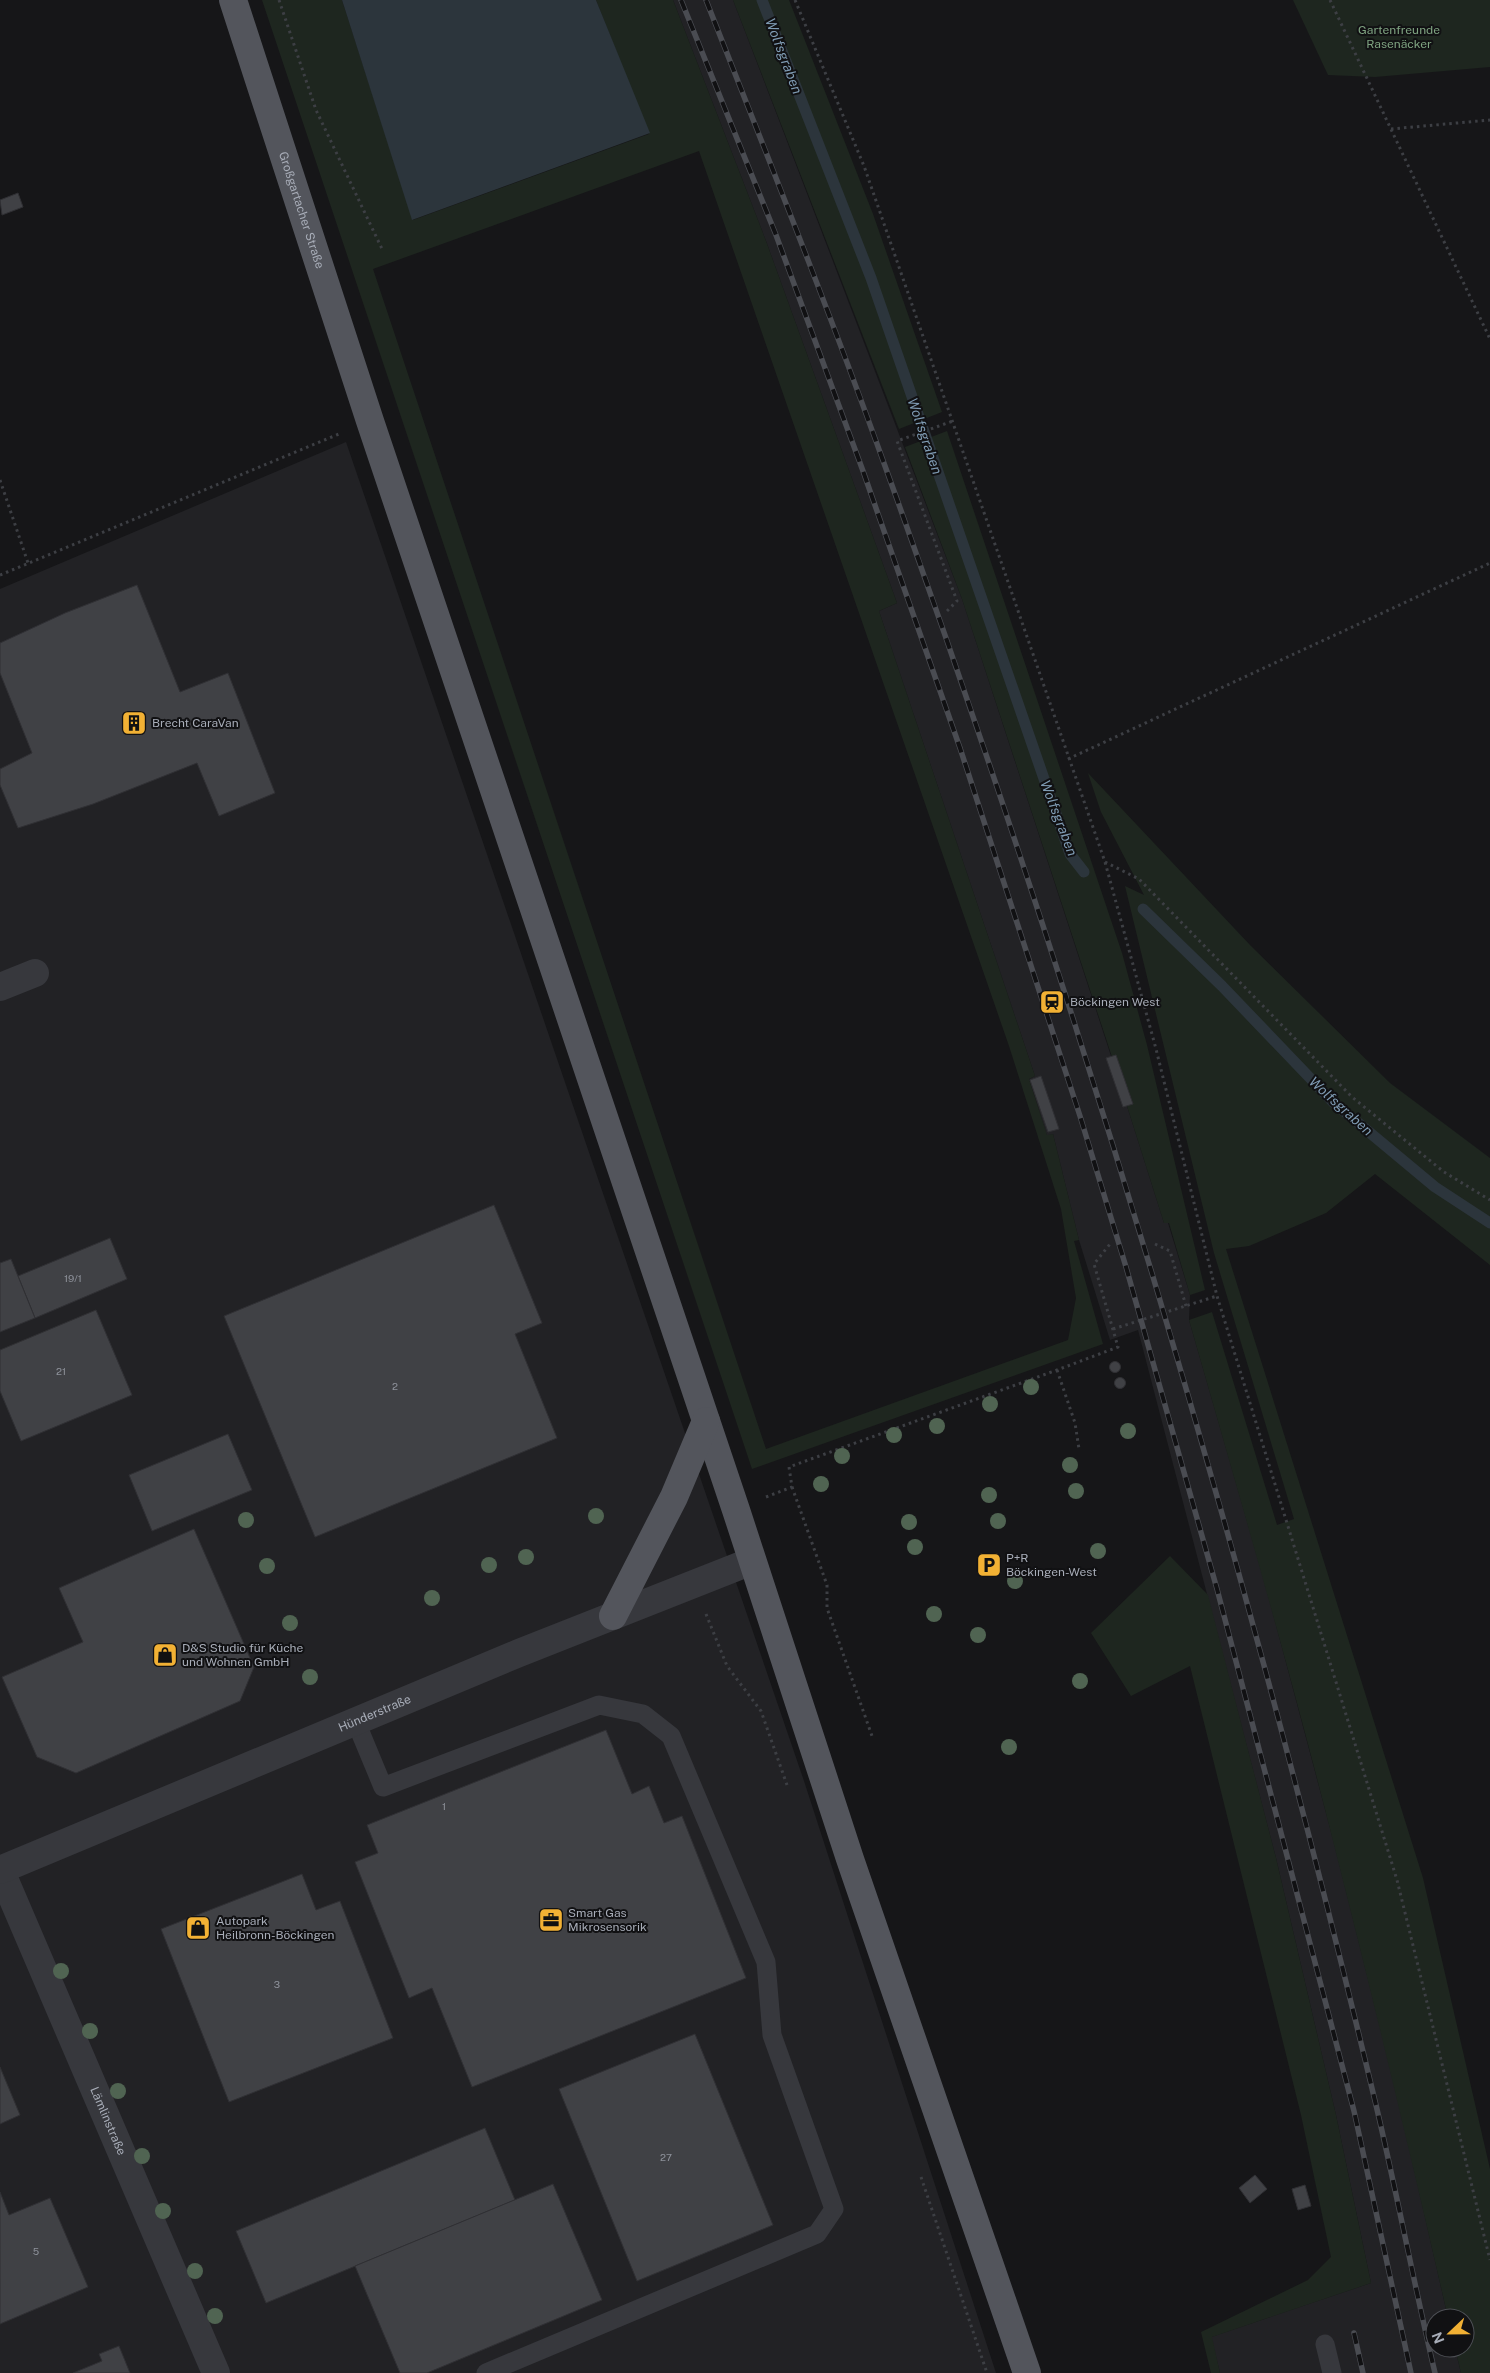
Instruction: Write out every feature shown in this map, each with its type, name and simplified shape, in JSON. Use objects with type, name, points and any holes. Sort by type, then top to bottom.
[{"type":"main road","name":"Großgartacher Straße","points":[[233,0],[370,421],[706,1421],[850,1859],[1027,2373]]},
{"type":"main road","points":[[613,1616],[674,1497],[706,1421]]},
{"type":"street","points":[[0,987],[35,973]]},
{"type":"street","name":"Hünderstraße","points":[[0,1869],[613,1616],[752,1561]]},
{"type":"street","name":"Lämlinstraße","points":[[0,1869],[216,2373]]},
{"type":"lane","points":[[356,1722],[383,1787],[599,1705],[643,1714],[671,1736],[766,1962],[772,2035],[834,2209],[817,2234],[486,2373]]},
{"type":"lane","points":[[1325,2344],[1332,2373]]},
{"type":"path","points":[[279,0],[316,110],[383,251]]},
{"type":"path","points":[[795,0],[864,166],[1105,862],[1156,1049],[1217,1296],[1397,1880],[1490,2260]]},
{"type":"path","points":[[1330,0],[1490,339]]},
{"type":"path","points":[[1391,129],[1490,120]]},
{"type":"path","points":[[0,574],[370,421]]},
{"type":"path","points":[[948,611],[957,601],[897,441],[953,421]]},
{"type":"path","points":[[0,480],[28,563]]},
{"type":"path","points":[[1068,759],[1490,563]]},
{"type":"path","points":[[1105,862],[1139,879],[1352,1097],[1444,1172],[1490,1200]]},
{"type":"path","points":[[789,1467],[1118,1347],[1094,1264],[1110,1244]]},
{"type":"path","points":[[1155,1244],[1170,1251],[1186,1306]]},
{"type":"path","points":[[1113,1329],[1217,1296]]},
{"type":"path","points":[[1057,1370],[1075,1423],[1079,1449]]},
{"type":"path","points":[[792,1487],[827,1585],[828,1608],[872,1736]]},
{"type":"path","points":[[694,1583],[727,1666],[761,1711],[791,1794]]},
{"type":"path","points":[[921,2177],[987,2373]]},
{"type":"shaded area","points":[[342,0],[596,0],[650,133],[412,220]]},
{"type":"shaded area","points":[[673,0],[733,0],[962,599],[1111,1056],[1116,1055],[1133,1104],[1127,1106],[1164,1223],[1168,1223],[1190,1295],[1189,1320],[1264,1580],[1334,1843],[1399,2103],[1446,2308],[1425,2308],[1425,2358],[1457,2358],[1461,2373],[1220,2373],[1211,2337],[1371,2283],[1336,2115],[1276,1858],[1138,1330],[1110,1340],[1079,1240],[1053,1134],[1047,1136],[1029,1079],[1035,1076],[879,611],[897,603],[766,241]]},
{"type":"shaded area","points":[[346,442],[804,1781],[996,2373],[0,2373],[0,589]]},
{"type":"green space","points":[[262,0],[342,0],[413,220],[649,134],[596,0],[673,0],[766,241],[897,603],[879,611],[1035,1076],[1029,1079],[1047,1135],[1053,1134],[1079,1240],[1074,1241],[1103,1344],[752,1469]],"holes":[[[699,151],[1009,1046],[1061,1209],[1076,1298],[1068,1340],[766,1449],[373,269]]]},
{"type":"green space","points":[[733,0],[789,0],[873,214],[942,412],[899,429]]},
{"type":"green space","name":"Gartenfreunde Rasenäcker","points":[[1293,0],[1490,0],[1490,67],[1375,77],[1328,75]]},
{"type":"green space","points":[[947,431],[1122,953],[1147,1045],[1205,1290],[1190,1295],[1169,1223],[1164,1223],[1127,1106],[1133,1103],[1116,1055],[1112,1057],[962,599],[905,447]]},
{"type":"green space","points":[[1088,773],[1250,945],[1390,1083],[1490,1158],[1490,1265],[1375,1174],[1326,1213],[1249,1246],[1226,1249],[1423,1878],[1490,2169],[1490,2373],[1461,2373],[1457,2358],[1475,2358],[1475,2308],[1446,2308],[1407,2140],[1300,1713],[1189,1320],[1212,1312],[1277,1525],[1294,1519],[1214,1253],[1125,886],[1144,895],[1101,812]]},
{"type":"green space","points":[[1170,1556],[1208,1595],[1276,1858],[1336,2115],[1371,2283],[1212,2337],[1220,2373],[1211,2373],[1201,2332],[1308,2280],[1331,2257],[1301,2115],[1190,1666],[1131,1696],[1091,1633]]},
{"type":"building","points":[[18,193],[23,207],[2,215],[0,200]]},
{"type":"building","name":"Brecht CaraVan","points":[[137,585],[180,692],[228,673],[275,793],[219,816],[197,763],[93,804],[18,828],[0,785],[0,769],[32,753],[0,673],[0,643],[65,613]]},
{"type":"building","points":[[1116,1055],[1133,1104],[1123,1107],[1106,1058]]},
{"type":"building","points":[[1041,1076],[1059,1129],[1048,1132],[1030,1080]]},
{"type":"building","points":[[494,1205],[542,1323],[515,1334],[557,1438],[315,1537],[224,1316]]},
{"type":"building","points":[[110,1238],[127,1279],[35,1318],[18,1276]]},
{"type":"building","points":[[11,1259],[35,1318],[0,1332],[0,1263]]},
{"type":"building","points":[[96,1310],[132,1395],[21,1441],[0,1391],[0,1350]]},
{"type":"building","points":[[1113,1362],[1117,1362],[1120,1367],[1119,1371],[1113,1372],[1110,1369],[1110,1365]]},
{"type":"building","points":[[1118,1378],[1122,1378],[1125,1383],[1124,1387],[1118,1388],[1115,1385],[1115,1381]]},
{"type":"building","points":[[228,1434],[252,1490],[152,1531],[129,1475]]},
{"type":"building","points":[[194,1529],[254,1667],[240,1701],[76,1773],[37,1757],[2,1677],[83,1642],[59,1588]]},
{"type":"building","name":"Smart Gas Mikrosensorik","points":[[606,1730],[632,1794],[649,1786],[664,1823],[682,1816],[746,1978],[472,2087],[432,1988],[409,1998],[355,1862],[378,1853],[367,1825]]},
{"type":"building","points":[[302,1874],[316,1910],[340,1901],[393,2038],[229,2102],[161,1929]]},
{"type":"building","points":[[695,2034],[773,2225],[637,2281],[559,2089]]},
{"type":"building","points":[[0,2067],[20,2115],[0,2124]]},
{"type":"building","points":[[485,2128],[515,2200],[266,2303],[236,2231]]},
{"type":"building","points":[[1255,2175],[1267,2189],[1250,2203],[1239,2188]]},
{"type":"building","points":[[553,2184],[602,2300],[427,2373],[400,2373],[355,2266]]},
{"type":"building","points":[[1305,2185],[1311,2206],[1298,2210],[1292,2189]]},
{"type":"building","points":[[0,2192],[9,2215],[50,2198],[88,2287],[0,2324]]},
{"type":"building","points":[[119,2346],[130,2373],[73,2373],[102,2361],[99,2354]]},
{"type":"waterway","name":"Wolfsgraben","points":[[762,0],[871,278],[1070,854],[1084,872]]},
{"type":"waterway","name":"Wolfsgraben","points":[[1143,909],[1222,986],[1333,1102],[1435,1187],[1490,1223]]},
{"type":"railway","points":[[681,0],[776,235],[863,471],[960,748],[1080,1116],[1126,1267],[1217,1589],[1354,2111],[1411,2373]]},
{"type":"railway","points":[[706,0],[842,349],[938,615],[1039,914],[1134,1214],[1223,1517],[1308,1832],[1376,2105],[1435,2373]]},
{"type":"railway","points":[[1354,2333],[1363,2373]]},
{"type":"place","name":"Brecht CaraVan","points":[[134,723]]},
{"type":"place","name":"Böckingen West","points":[[1052,1002]]},
{"type":"place","name":"P+R Böckingen-West","points":[[989,1565]]},
{"type":"place","name":"D&S Studio für Küche und Wohnen GmbH","points":[[165,1655]]},
{"type":"place","name":"Smart Gas Mikrosensorik","points":[[551,1920]]},
{"type":"place","name":"Autopark Heilbronn-Böckingen","points":[[198,1928]]}]
